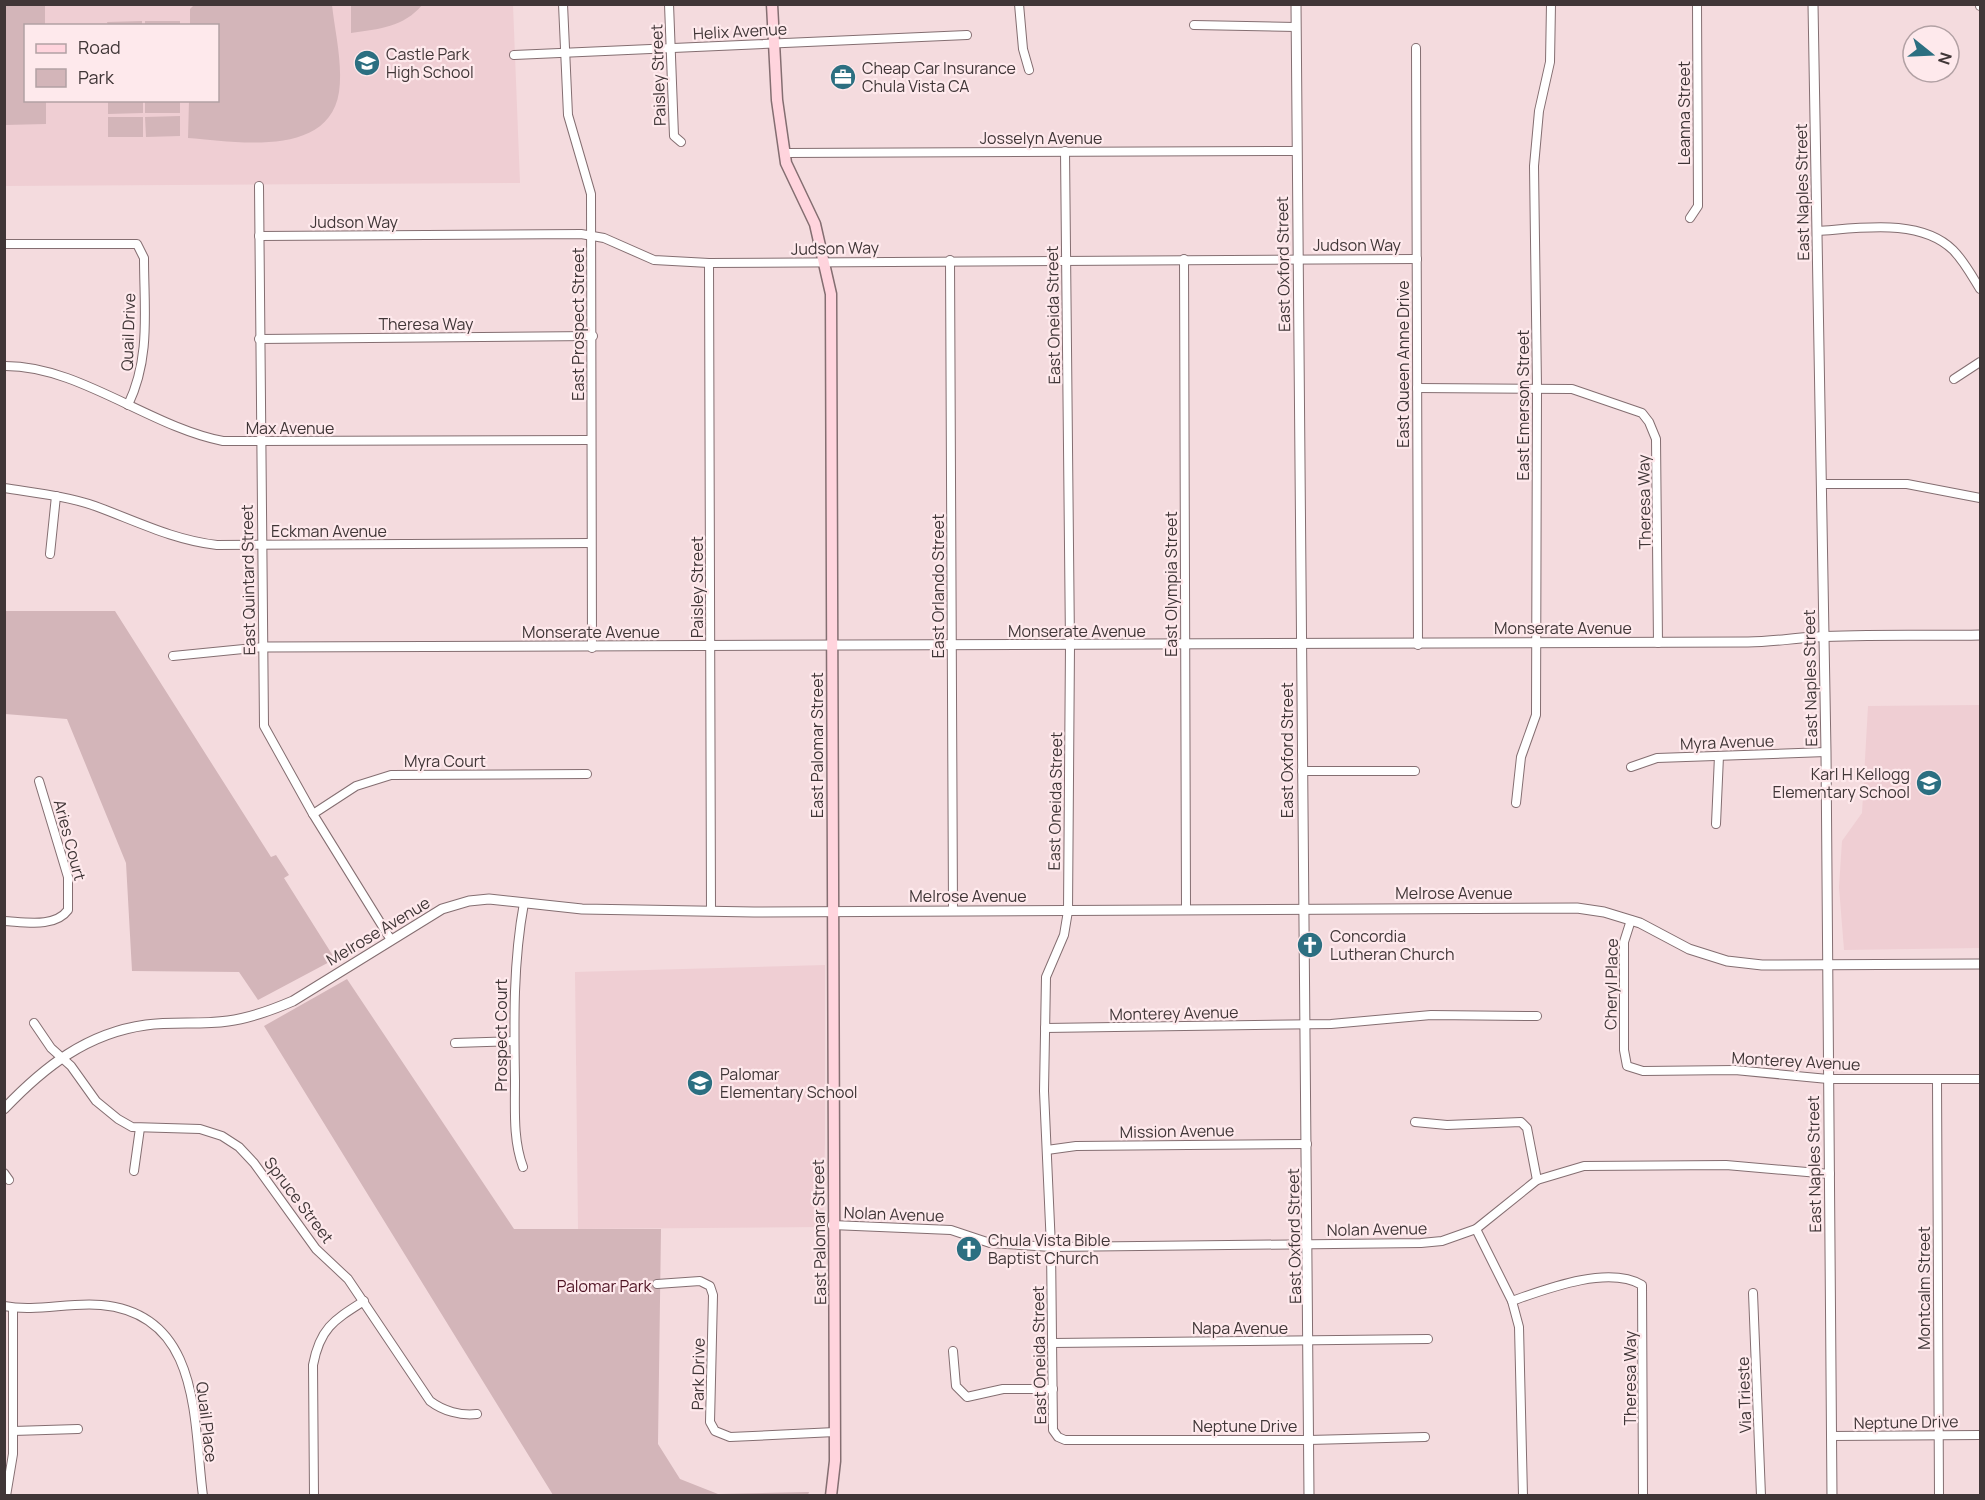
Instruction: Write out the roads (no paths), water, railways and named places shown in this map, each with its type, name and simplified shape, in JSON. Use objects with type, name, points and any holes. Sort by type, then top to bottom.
[{"type":"main road","name":"East Palomar Street","points":[[772,4],[777,100],[785,153],[794,182],[815,224],[826,261],[831,294],[831,912],[834,1005],[832,1225],[835,1432],[831,1496]]},
{"type":"street","name":"East Prospect Street","points":[[563,4],[568,115],[588,177],[592,236],[590,440],[592,648]]},
{"type":"street","name":"Paisley Street","points":[[669,4],[674,136],[681,142]]},
{"type":"street","points":[[1019,4],[1023,49],[1029,70]]},
{"type":"street","name":"East Oxford Street","points":[[1296,4],[1303,1024],[1310,1341],[1309,1496]]},
{"type":"street","name":"East Emerson Street","points":[[1516,803],[1521,757],[1536,715],[1538,643],[1534,142],[1550,62],[1551,4]]},
{"type":"street","name":"Leanna Street","points":[[1690,218],[1698,206],[1697,4]]},
{"type":"street","name":"East Naples Street","points":[[1813,4],[1826,752],[1832,1496]]},
{"type":"street","points":[[1194,25],[1296,27]]},
{"type":"street","name":"Helix Avenue","points":[[514,55],[968,35]]},
{"type":"street","name":"East Queen Anne Drive","points":[[1416,48],[1418,645]]},
{"type":"street","name":"East Oneida Street","points":[[1065,151],[1070,645],[1068,911],[1064,935],[1046,977],[1044,1091],[1051,1247],[1053,1430],[1058,1437],[1065,1440]]},
{"type":"street","name":"Josselyn Avenue","points":[[785,153],[1296,151]]},
{"type":"street","name":"East Quintard Street","points":[[260,186],[259,339],[264,726],[313,814],[391,940]]},
{"type":"street","points":[[1818,231],[1905,228],[1924,233],[1954,251],[1980,289]]},
{"type":"street","name":"Judson Way","points":[[259,236],[592,236],[654,260],[709,263],[1066,259],[1417,259]]},
{"type":"street","name":"Quail Drive","points":[[4,244],[137,244],[144,258],[144,362],[140,381],[128,405]]},
{"type":"street","name":"East Olympia Street","points":[[1184,259],[1186,909]]},
{"type":"street","name":"East Orlando Street","points":[[950,260],[953,911]]},
{"type":"street","name":"Paisley Street","points":[[709,263],[711,911]]},
{"type":"street","name":"Theresa Way","points":[[259,339],[592,336]]},
{"type":"street","points":[[1954,379],[1980,362]]},
{"type":"street","name":"Max Avenue","points":[[4,366],[42,369],[207,438],[223,441],[590,440]]},
{"type":"street","name":"Theresa Way","points":[[1417,388],[1572,389],[1642,413],[1649,422],[1656,439],[1658,466],[1658,643]]},
{"type":"street","points":[[1821,484],[1907,484],[1980,498]]},
{"type":"street","name":"Eckman Avenue","points":[[4,488],[56,496],[93,506],[177,538],[218,545],[591,543]]},
{"type":"street","points":[[50,554],[56,496]]},
{"type":"street","name":"Monserate Avenue","points":[[173,656],[263,647],[1418,645],[1758,642],[1824,636],[1980,635]]},
{"type":"street","name":"Myra Avenue","points":[[1631,767],[1657,758],[1826,752]]},
{"type":"street","points":[[1716,824],[1719,756]]},
{"type":"street","points":[[1302,771],[1415,771]]},
{"type":"street","name":"Myra Court","points":[[313,814],[356,786],[391,775],[587,774]]},
{"type":"street","name":"Aries Court","points":[[4,921],[51,922],[60,919],[68,910],[70,886],[61,849],[39,781]]},
{"type":"street","name":"Melrose Avenue","points":[[4,1109],[28,1084],[62,1056],[103,1035],[158,1023],[227,1022],[268,1011],[293,1000],[442,909],[456,904],[489,899],[582,909],[831,912],[1577,908],[1631,920],[1689,949],[1727,961],[1762,965],[1826,966],[1980,964]]},
{"type":"street","name":"Prospect Court","points":[[523,1167],[516,1148],[514,1041],[515,971],[524,903]]},
{"type":"street","name":"Cheryl Place","points":[[1624,1050],[1624,942],[1631,920]]},
{"type":"street","name":"Monterey Avenue","points":[[1045,1028],[1303,1024],[1431,1015],[1537,1016]]},
{"type":"street","name":"Spruce Street","points":[[34,1023],[51,1048],[62,1056],[96,1101],[118,1119],[132,1127],[140,1128],[200,1129],[222,1136],[239,1147],[254,1163],[316,1249],[348,1278],[430,1401],[437,1407],[467,1415],[477,1414]]},
{"type":"street","points":[[455,1043],[514,1041]]},
{"type":"street","name":"Monterey Avenue","points":[[1624,1050],[1627,1066],[1643,1071],[1736,1070],[1828,1078],[1980,1079]]},
{"type":"street","name":"Montcalm Street","points":[[1937,1080],[1939,1496]]},
{"type":"street","points":[[1415,1122],[1447,1125],[1521,1122],[1527,1128],[1537,1180]]},
{"type":"street","points":[[134,1171],[140,1128]]},
{"type":"street","name":"Mission Avenue","points":[[1047,1150],[1076,1146],[1307,1144]]},
{"type":"street","name":"Nolan Avenue","points":[[832,1225],[951,1230],[990,1243],[1051,1247],[1421,1243],[1442,1241],[1476,1228],[1537,1180],[1584,1166],[1726,1165],[1830,1174]]},
{"type":"street","points":[[1476,1228],[1512,1301],[1522,1348],[1523,1496]]},
{"type":"street","name":"Theresa Way","points":[[1512,1301],[1562,1283],[1618,1279],[1635,1281],[1642,1286],[1644,1295],[1643,1496]]},
{"type":"street","name":"Park Drive","points":[[657,1284],[700,1281],[710,1286],[713,1295],[710,1422],[715,1431],[730,1437],[835,1432]]},
{"type":"street","name":"Via Trieste","points":[[1753,1293],[1761,1496]]},
{"type":"street","points":[[314,1496],[313,1365],[316,1347],[326,1328],[334,1320],[364,1301]]},
{"type":"street","name":"Quail Place","points":[[9,1307],[96,1305],[119,1308],[154,1326],[179,1354],[186,1370],[192,1396],[203,1496]]},
{"type":"street","points":[[6,1496],[13,1454],[9,1307]]},
{"type":"street","name":"Napa Avenue","points":[[1052,1343],[1428,1339]]},
{"type":"street","points":[[953,1351],[956,1386],[967,1397],[1003,1389],[1053,1389]]},
{"type":"street","points":[[13,1431],[78,1428]]},
{"type":"street","name":"Neptune Drive","points":[[1831,1436],[1980,1435]]},
{"type":"street","name":"Neptune Drive","points":[[1065,1440],[1309,1440],[1425,1437]]},
{"type":"place","name":"Castle Park High School","points":[[367,63]]},
{"type":"place","name":"Cheap Car Insurance Chula Vista CA","points":[[843,77]]},
{"type":"place","name":"Karl H Kellogg Elementary School","points":[[1929,783]]},
{"type":"place","name":"Concordia Lutheran Church","points":[[1310,945]]},
{"type":"place","name":"Palomar Elementary School","points":[[700,1083]]},
{"type":"place","name":"Chula Vista Bible Baptist Church","points":[[969,1249]]},
{"type":"park label","name":"Palomar Park","points":[[604,1286]]}]
